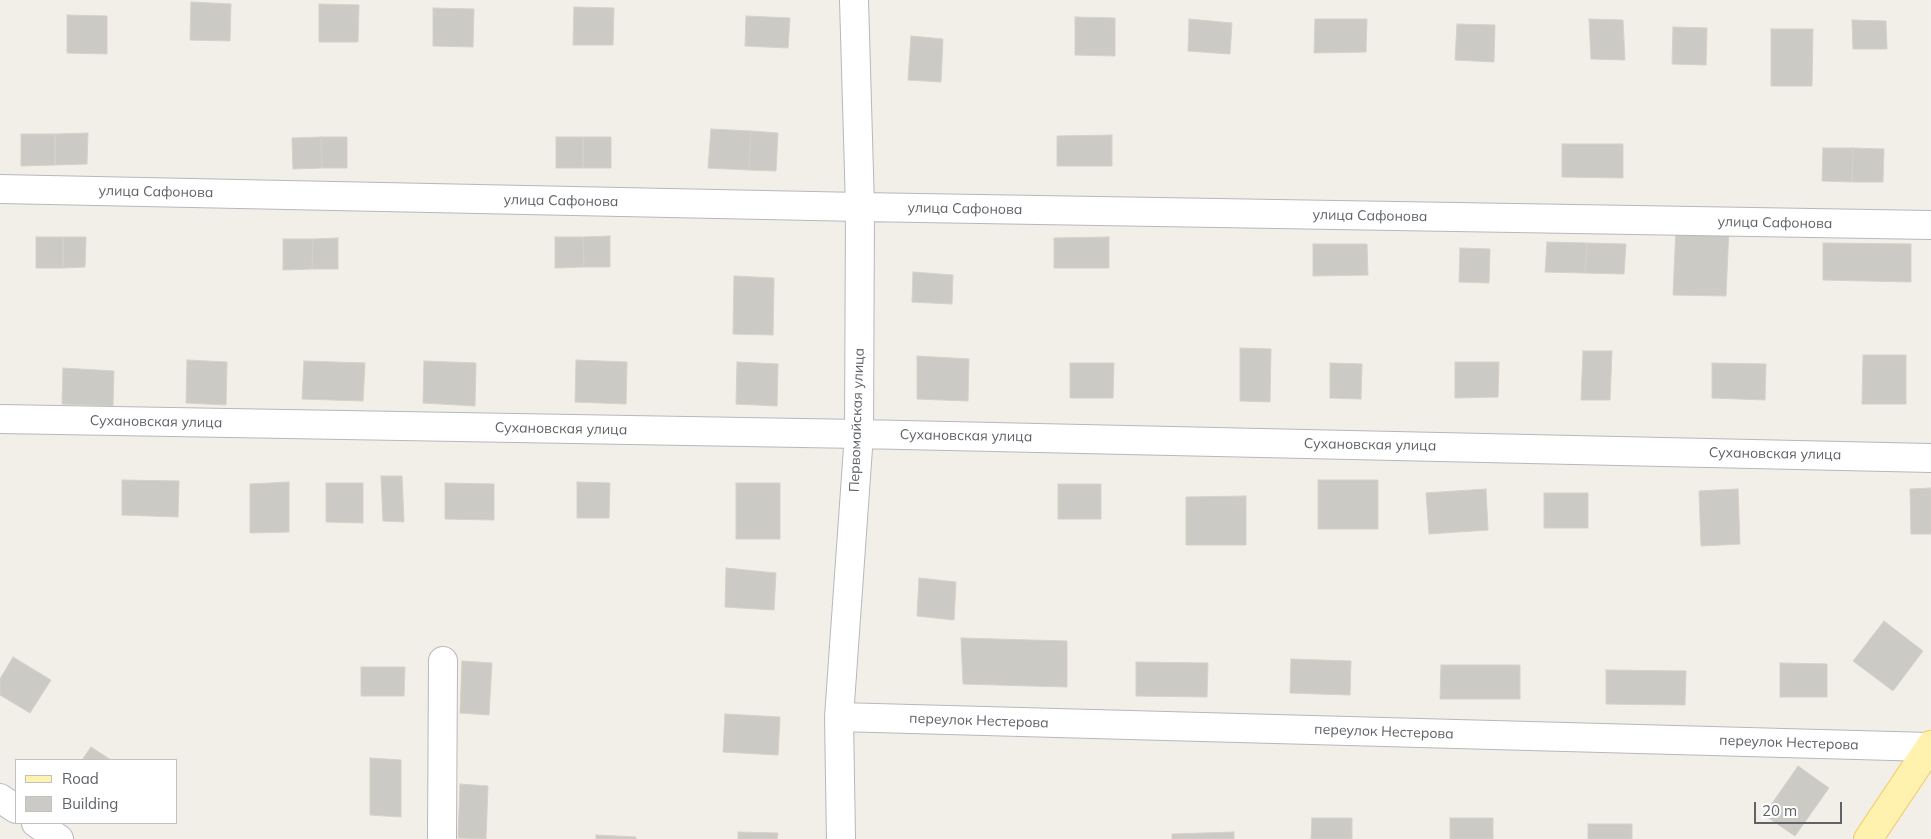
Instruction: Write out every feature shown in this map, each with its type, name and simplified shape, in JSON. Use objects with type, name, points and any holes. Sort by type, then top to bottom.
[{"type":"main road","points":[[1868,839],[1930,746]]},
{"type":"street","name":"Первомайская улица","points":[[841,839],[839,717],[859,434],[860,208],[854,0]]},
{"type":"street","name":"улица Сафонова","points":[[0,188],[860,208],[1931,225]]},
{"type":"street","name":"Сухановская улица","points":[[0,419],[859,434],[1931,458]]},
{"type":"street","points":[[442,839],[444,662]]},
{"type":"street","name":"переулок Нестерова","points":[[839,717],[1930,746]]},
{"type":"street","points":[[0,798],[15,808]]},
{"type":"street","points":[[37,824],[59,839]]},
{"type":"building","points":[[191,2],[231,4],[230,41],[190,40]]},
{"type":"building","points":[[319,4],[359,5],[358,42],[319,42]]},
{"type":"building","points":[[574,7],[614,8],[613,45],[573,45]]},
{"type":"building","points":[[433,8],[474,9],[473,47],[433,46]]},
{"type":"building","points":[[67,15],[107,16],[107,54],[67,53]]},
{"type":"building","points":[[746,16],[790,18],[788,48],[745,46]]},
{"type":"building","points":[[1075,17],[1115,18],[1115,56],[1075,55]]},
{"type":"building","points":[[1189,19],[1232,23],[1230,54],[1188,51]]},
{"type":"building","points":[[1315,19],[1367,19],[1366,52],[1314,53]]},
{"type":"building","points":[[1589,19],[1623,20],[1625,60],[1591,59]]},
{"type":"building","points":[[1852,20],[1886,21],[1887,49],[1853,49]]},
{"type":"building","points":[[1457,24],[1495,25],[1494,62],[1455,60]]},
{"type":"building","points":[[1673,27],[1707,28],[1706,65],[1672,64]]},
{"type":"building","points":[[1771,29],[1813,29],[1812,86],[1771,86]]},
{"type":"building","points":[[911,36],[943,39],[941,82],[908,80]]},
{"type":"building","points":[[711,129],[751,131],[749,170],[708,168]]},
{"type":"building","points":[[751,131],[778,133],[776,171],[749,170]]},
{"type":"building","points":[[88,133],[87,164],[55,165],[55,134]]},
{"type":"building","points":[[21,134],[55,134],[55,165],[21,166]]},
{"type":"building","points":[[1112,135],[1112,166],[1057,166],[1057,136]]},
{"type":"building","points":[[321,137],[322,168],[293,169],[292,138]]},
{"type":"building","points":[[321,137],[347,137],[347,168],[322,168]]},
{"type":"building","points":[[556,137],[583,137],[583,168],[556,168]]},
{"type":"building","points":[[583,137],[611,137],[611,168],[583,168]]},
{"type":"building","points":[[1562,144],[1623,144],[1623,178],[1562,177]]},
{"type":"building","points":[[1823,148],[1853,148],[1852,182],[1822,181]]},
{"type":"building","points":[[1853,148],[1884,149],[1883,182],[1852,182]]},
{"type":"building","points":[[1676,225],[1729,227],[1726,296],[1673,295]]},
{"type":"building","points":[[610,236],[610,267],[584,267],[583,237]]},
{"type":"building","points":[[36,237],[63,237],[63,268],[36,268]]},
{"type":"building","points":[[63,237],[86,237],[85,267],[63,268]]},
{"type":"building","points":[[555,237],[583,237],[584,267],[555,268]]},
{"type":"building","points":[[1109,237],[1109,268],[1054,268],[1054,238]]},
{"type":"building","points":[[338,238],[338,269],[312,269],[313,239]]},
{"type":"building","points":[[283,239],[313,239],[312,269],[283,270]]},
{"type":"building","points":[[1547,242],[1587,243],[1585,273],[1545,272]]},
{"type":"building","points":[[1587,243],[1626,244],[1624,274],[1585,273]]},
{"type":"building","points":[[1823,243],[1911,244],[1911,282],[1823,280]]},
{"type":"building","points":[[1313,244],[1367,244],[1368,275],[1313,276]]},
{"type":"building","points":[[1460,248],[1490,249],[1489,283],[1459,282]]},
{"type":"building","points":[[913,272],[953,275],[952,304],[912,302]]},
{"type":"building","points":[[734,276],[774,278],[773,335],[733,334]]},
{"type":"building","points":[[1240,348],[1271,349],[1270,402],[1240,401]]},
{"type":"building","points":[[1583,351],[1612,351],[1610,400],[1581,400]]},
{"type":"building","points":[[1863,355],[1906,355],[1906,404],[1862,404]]},
{"type":"building","points":[[917,356],[969,359],[968,401],[917,399]]},
{"type":"building","points":[[187,360],[227,362],[226,405],[186,403]]},
{"type":"building","points":[[576,360],[627,362],[626,404],[575,402]]},
{"type":"building","points":[[304,361],[365,363],[363,401],[302,399]]},
{"type":"building","points":[[424,361],[476,363],[475,406],[423,403]]},
{"type":"building","points":[[737,362],[778,364],[777,406],[736,404]]},
{"type":"building","points":[[1455,362],[1499,362],[1498,397],[1455,398]]},
{"type":"building","points":[[1070,363],[1114,363],[1113,398],[1070,398]]},
{"type":"building","points":[[1330,363],[1362,364],[1361,399],[1330,398]]},
{"type":"building","points":[[1712,363],[1766,364],[1765,400],[1712,398]]},
{"type":"building","points":[[63,368],[114,371],[113,406],[62,404]]},
{"type":"building","points":[[381,476],[402,476],[404,522],[383,521]]},
{"type":"building","points":[[122,480],[179,481],[178,517],[122,515]]},
{"type":"building","points":[[1318,480],[1378,480],[1378,529],[1318,529]]},
{"type":"building","points":[[289,482],[289,532],[250,533],[250,484]]},
{"type":"building","points":[[577,482],[610,483],[609,518],[577,518]]},
{"type":"building","points":[[326,483],[363,483],[363,523],[326,522]]},
{"type":"building","points":[[445,483],[494,484],[494,520],[445,519]]},
{"type":"building","points":[[736,483],[780,483],[780,539],[736,539]]},
{"type":"building","points":[[1058,484],[1101,484],[1101,519],[1058,519]]},
{"type":"building","points":[[1931,488],[1931,534],[1911,534],[1910,489]]},
{"type":"building","points":[[1486,489],[1488,530],[1429,534],[1426,493]]},
{"type":"building","points":[[1738,489],[1740,544],[1701,546],[1699,491]]},
{"type":"building","points":[[1544,493],[1588,493],[1588,528],[1544,528]]},
{"type":"building","points":[[1246,496],[1246,545],[1186,545],[1186,497]]},
{"type":"building","points":[[726,568],[776,573],[774,610],[725,607]]},
{"type":"building","points":[[919,578],[956,582],[954,620],[917,616]]},
{"type":"building","points":[[1884,621],[1923,651],[1893,691],[1853,661]]},
{"type":"building","points":[[961,638],[1067,641],[1067,687],[963,684]]},
{"type":"building","points":[[13,657],[51,680],[30,713],[0,695],[0,679]]},
{"type":"building","points":[[1291,659],[1351,661],[1350,695],[1290,693]]},
{"type":"building","points":[[462,661],[492,663],[489,715],[460,713]]},
{"type":"building","points":[[1136,662],[1208,663],[1207,697],[1136,696]]},
{"type":"building","points":[[1780,663],[1827,664],[1827,697],[1780,697]]},
{"type":"building","points":[[1441,665],[1520,665],[1520,699],[1440,699]]},
{"type":"building","points":[[361,667],[405,667],[404,696],[361,696]]},
{"type":"building","points":[[1606,670],[1686,671],[1685,705],[1606,704]]},
{"type":"building","points":[[725,714],[780,717],[778,755],[723,752]]},
{"type":"building","points":[[91,747],[109,759],[83,759]]},
{"type":"building","points":[[370,758],[401,760],[401,817],[370,815]]},
{"type":"building","points":[[1798,766],[1829,788],[1795,836],[1764,815]]},
{"type":"building","points":[[460,784],[488,786],[486,839],[458,838]]},
{"type":"building","points":[[1312,818],[1352,818],[1352,839],[1311,839]]},
{"type":"building","points":[[1450,818],[1493,818],[1493,839],[1450,839]]},
{"type":"building","points":[[1588,824],[1632,824],[1632,839],[1588,839]]},
{"type":"building","points":[[738,832],[778,833],[777,839],[738,839]]},
{"type":"building","points":[[1234,832],[1234,839],[1172,839],[1172,834]]},
{"type":"building","points":[[596,835],[636,837],[636,839],[596,839]]}]
